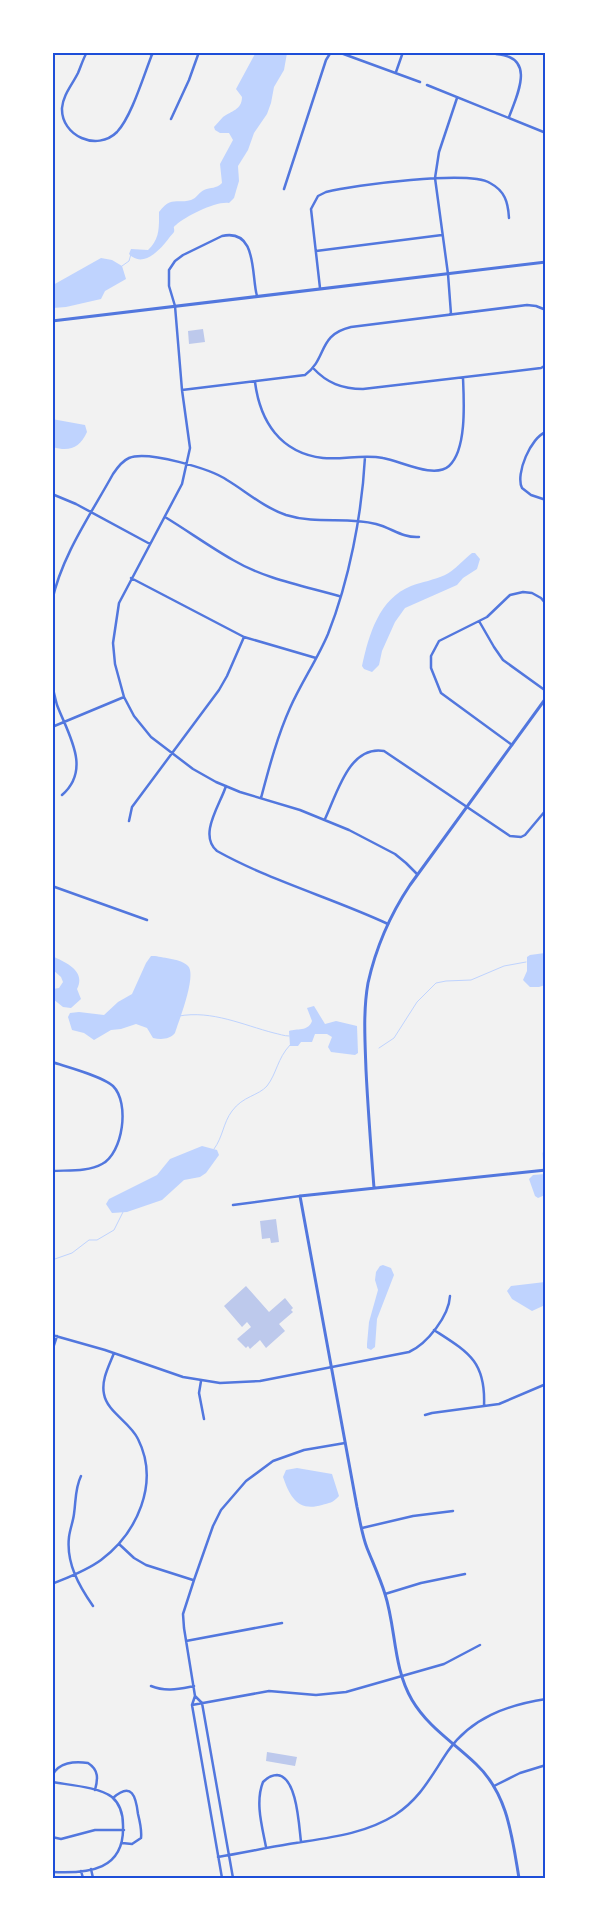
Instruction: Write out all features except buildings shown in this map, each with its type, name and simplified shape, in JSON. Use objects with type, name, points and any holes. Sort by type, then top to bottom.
[{"type":"street","points":[[87,52],[64,98],[62,114],[68,128],[74,134],[83,139],[96,141],[110,138],[122,125],[153,54],[146,52]]},
{"type":"street","points":[[171,119],[189,80],[199,52]]},
{"type":"street","points":[[284,189],[326,60],[331,52]]},
{"type":"street","points":[[338,52],[420,82]]},
{"type":"street","points":[[396,72],[403,52]]},
{"type":"street","points":[[496,54],[506,54],[516,62],[521,71],[522,81],[509,117]]},
{"type":"street","points":[[426,85],[546,133]]},
{"type":"street","points":[[451,314],[448,274],[435,178],[438,152],[457,98]]},
{"type":"street","points":[[320,288],[311,209],[315,201],[322,194],[334,190],[435,178],[480,178],[490,182],[500,191],[507,201],[509,218]]},
{"type":"street","points":[[256,296],[249,248],[242,240],[227,235],[188,252],[174,260],[171,265],[169,280],[175,306],[182,390],[189,443],[188,464],[182,484],[119,603],[114,632],[115,664],[124,697],[134,716],[147,733],[193,769],[226,786],[325,819],[395,854],[417,874]]},
{"type":"street","points":[[316,251],[442,236]]},
{"type":"street","points":[[52,321],[546,262]]},
{"type":"street","points":[[182,390],[299,376],[313,368],[320,358],[326,342],[334,333],[342,329],[527,305],[546,310]]},
{"type":"street","points":[[313,368],[331,383],[357,389],[463,378],[541,368],[546,365]]},
{"type":"street","points":[[255,382],[258,401],[267,423],[273,431],[299,452],[323,458],[365,456],[391,459],[432,472],[447,468],[456,455],[464,419],[463,378]]},
{"type":"street","points":[[546,432],[539,435],[532,443],[521,473],[520,484],[531,495],[546,500]]},
{"type":"street","points":[[261,798],[289,710],[328,634],[340,596],[358,521],[365,456]]},
{"type":"street","points":[[52,601],[62,568],[92,512],[118,466],[130,457],[146,457],[202,468],[227,479],[257,501],[287,515],[322,521],[358,521],[383,526],[408,538],[419,537]]},
{"type":"street","points":[[52,494],[92,512],[150,544]]},
{"type":"street","points":[[165,517],[252,570],[340,596]]},
{"type":"street","points":[[131,578],[244,637],[316,658]]},
{"type":"street","points":[[512,745],[445,697],[439,690],[431,668],[431,656],[439,641],[492,614],[510,595],[519,592],[536,595],[546,604]]},
{"type":"street","points":[[479,621],[503,660],[546,691]]},
{"type":"street","points":[[129,821],[132,807],[216,694],[227,676],[244,637]]},
{"type":"street","points":[[52,685],[57,704],[74,747],[76,763],[75,779],[70,788],[62,795]]},
{"type":"street","points":[[52,727],[124,697]]},
{"type":"street","points":[[374,1188],[369,1128],[365,1013],[372,964],[388,924],[417,874],[546,698]]},
{"type":"street","points":[[325,819],[351,766],[361,754],[374,749],[384,751],[505,834],[515,838],[529,832],[546,810]]},
{"type":"street","points":[[226,786],[208,833],[213,848],[216,851],[289,884],[334,900],[388,924]]},
{"type":"street","points":[[52,886],[147,920]]},
{"type":"street","points":[[52,1062],[108,1082],[120,1096],[123,1112],[116,1149],[109,1159],[102,1164],[90,1168],[52,1171]]},
{"type":"street","points":[[233,1205],[546,1170]]},
{"type":"street","points":[[300,1196],[362,1528],[385,1594],[402,1677],[421,1715],[477,1765],[494,1786],[508,1818],[519,1878]]},
{"type":"street","points":[[52,1335],[114,1353],[176,1375],[201,1381],[228,1384],[250,1382],[409,1352],[424,1343],[434,1330],[449,1306],[450,1296]]},
{"type":"street","points":[[434,1330],[460,1346],[475,1361],[481,1372],[484,1406]]},
{"type":"street","points":[[52,1351],[57,1336]]},
{"type":"street","points":[[52,1584],[76,1575],[101,1560],[119,1544],[138,1516],[144,1495],[146,1472],[142,1449],[137,1437],[110,1407],[105,1398],[104,1382],[114,1353]]},
{"type":"street","points":[[201,1381],[200,1393],[204,1420]]},
{"type":"street","points":[[425,1415],[510,1400],[546,1384]]},
{"type":"street","points":[[222,1878],[192,1705],[195,1696],[183,1614],[216,1518],[226,1502],[246,1481],[267,1465],[288,1454],[345,1443]]},
{"type":"street","points":[[81,1476],[76,1487],[69,1559],[93,1606]]},
{"type":"street","points":[[362,1528],[404,1518],[453,1511]]},
{"type":"street","points":[[119,1544],[134,1558],[146,1565],[194,1580]]},
{"type":"street","points":[[385,1594],[421,1583],[465,1574]]},
{"type":"street","points":[[186,1641],[282,1624]]},
{"type":"street","points":[[192,1705],[269,1691],[316,1695],[341,1693],[444,1664],[480,1645]]},
{"type":"street","points":[[151,1686],[160,1690],[170,1691],[194,1686]]},
{"type":"street","points":[[195,1696],[202,1703],[233,1878]]},
{"type":"street","points":[[218,1857],[356,1832],[376,1825],[394,1816],[422,1791],[453,1745],[476,1724],[498,1710],[546,1699]]},
{"type":"street","points":[[52,1776],[55,1770],[62,1764],[88,1763],[94,1767],[97,1774],[95,1790]]},
{"type":"street","points":[[494,1786],[520,1773],[546,1765]]},
{"type":"street","points":[[266,1848],[259,1799],[263,1782],[272,1776],[282,1776],[290,1783],[301,1842]]},
{"type":"street","points":[[52,1782],[95,1790],[113,1798],[122,1813],[124,1830],[120,1851],[110,1862],[81,1871],[52,1872]]},
{"type":"street","points":[[113,1798],[125,1790],[132,1794],[136,1800],[141,1838],[132,1844],[122,1843]]},
{"type":"street","points":[[52,1837],[61,1839],[95,1830],[124,1830]]},
{"type":"street","points":[[91,1869],[93,1878]]},
{"type":"street","points":[[81,1871],[83,1878]]},
{"type":"water","points":[[256,52],[287,53],[284,70],[274,87],[267,114],[254,133],[248,150],[238,166],[239,181],[234,198],[229,203],[217,204],[187,217],[174,227],[174,232],[157,252],[146,258],[134,258],[129,254],[131,249],[148,250],[155,242],[159,228],[159,212],[163,207],[171,202],[191,200],[202,191],[222,183],[220,164],[233,140],[229,133],[220,133],[214,127],[223,117],[240,105],[242,97],[236,89]]},
{"type":"water","points":[[101,258],[112,260],[122,266],[126,279],[105,291],[101,299],[53,308],[53,285]]},
{"type":"water","points":[[52,419],[85,425],[87,432],[81,442],[69,449],[53,447]]},
{"type":"water","points":[[472,553],[475,553],[480,559],[477,569],[463,578],[457,585],[405,608],[395,622],[382,651],[379,665],[372,672],[364,669],[362,666],[372,630],[383,609],[391,599],[411,586],[449,573]]},
{"type":"water","points":[[545,953],[545,985],[530,987],[523,980],[527,971],[527,957]]},
{"type":"water","points":[[52,956],[74,968],[79,977],[77,989],[81,999],[71,1008],[63,1007],[53,999],[53,989],[59,988],[63,982],[61,977],[53,970]]},
{"type":"water","points":[[151,956],[182,962],[188,966],[190,971],[189,988],[175,1033],[171,1037],[153,1038],[147,1028],[136,1024],[111,1030],[94,1040],[84,1033],[72,1030],[68,1017],[70,1013],[79,1012],[104,1015],[118,1002],[132,994]]},
{"type":"water","points":[[314,1006],[325,1024],[336,1021],[357,1026],[358,1053],[355,1055],[331,1052],[328,1047],[332,1037],[327,1034],[315,1034],[312,1042],[301,1042],[298,1046],[290,1046],[289,1031],[308,1027],[312,1021],[307,1008]]},
{"type":"water","points":[[202,1146],[217,1150],[219,1155],[206,1173],[200,1177],[184,1180],[162,1200],[127,1212],[112,1213],[106,1204],[109,1199],[157,1175],[170,1159]]},
{"type":"water","points":[[545,1174],[545,1195],[538,1198],[535,1196],[529,1179],[533,1175]]},
{"type":"water","points":[[383,1265],[391,1268],[394,1275],[377,1319],[375,1347],[371,1350],[367,1348],[367,1344],[369,1322],[378,1290],[375,1280],[376,1272]]},
{"type":"water","points":[[545,1282],[545,1305],[532,1311],[512,1299],[507,1291],[511,1286]]},
{"type":"water","points":[[297,1468],[332,1474],[339,1496],[329,1503],[314,1507],[296,1501],[283,1477],[286,1470]]},
{"type":"waterway","points":[[122,266],[129,261],[131,254]]},
{"type":"waterway","points":[[379,1048],[394,1038],[417,1002],[436,983],[471,980],[504,966],[526,962]]},
{"type":"waterway","points":[[179,1016],[203,1015],[215,1017],[289,1036]]},
{"type":"waterway","points":[[214,1149],[232,1111],[241,1102],[267,1086],[282,1055],[290,1045]]},
{"type":"waterway","points":[[544,1168],[543,1153],[546,1148]]},
{"type":"waterway","points":[[52,1260],[72,1253],[89,1240],[97,1240],[114,1230],[123,1212]]}]
